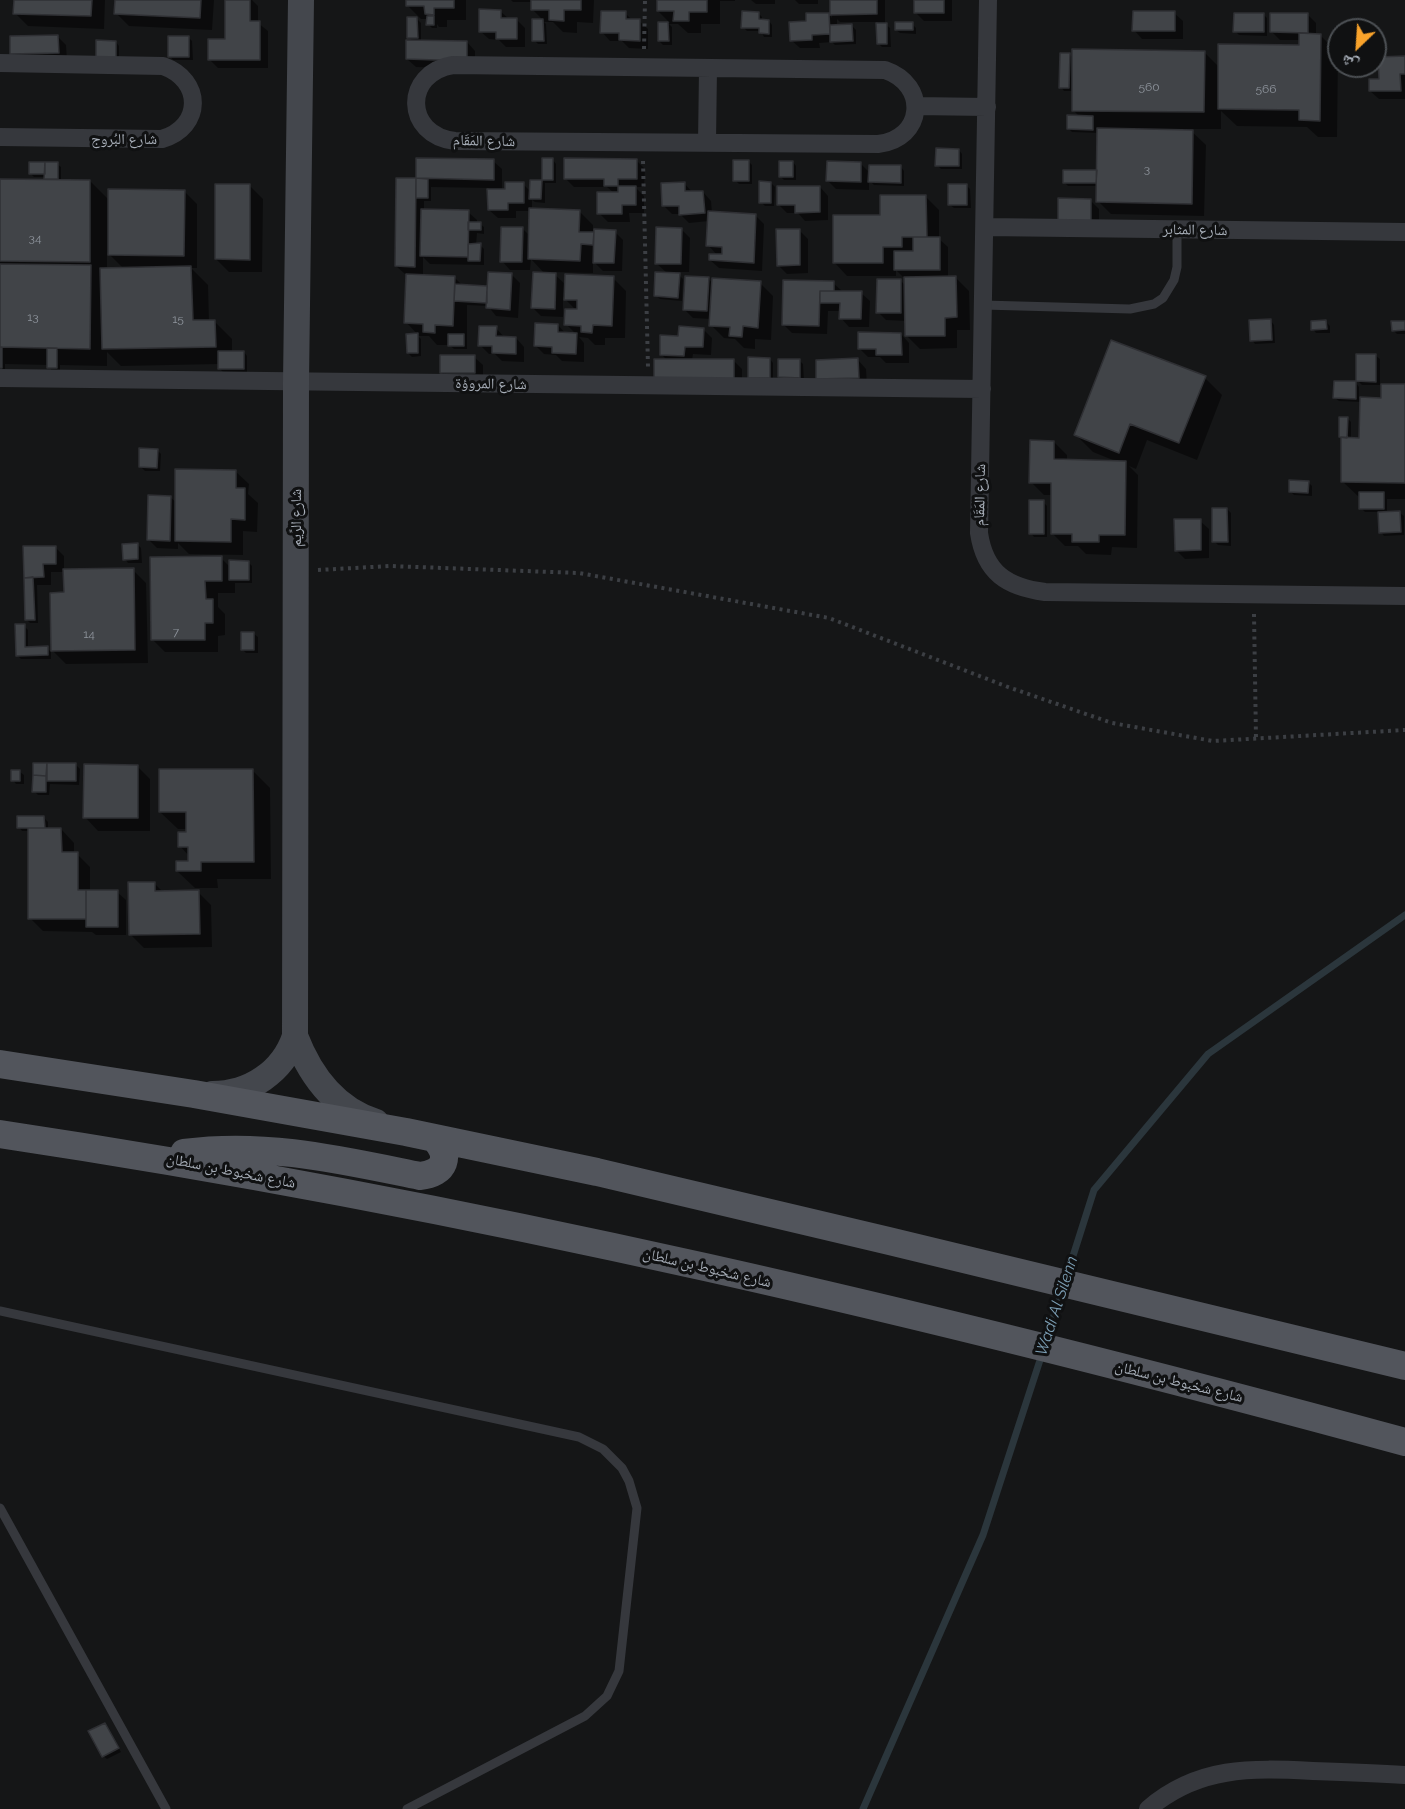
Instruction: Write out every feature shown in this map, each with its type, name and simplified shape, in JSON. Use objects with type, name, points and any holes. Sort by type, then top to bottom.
[{"type":"main road","points":[[0,1064],[194,1094],[406,1132],[597,1172],[889,1240],[1405,1366]]},
{"type":"main road","name":"شارع شخبوط بن سلطان","points":[[0,1134],[153,1157],[572,1238],[871,1305],[1187,1383],[1405,1442]]},
{"type":"main road","points":[[153,1157],[225,1150],[271,1150],[298,1152],[420,1176],[438,1171],[444,1163],[445,1153],[441,1144],[434,1138]]},
{"type":"street","name":"شارع الرِّيم","points":[[301,0],[296,382],[296,1036],[301,1052],[316,1080],[336,1099],[362,1118],[406,1132]]},
{"type":"street","name":"شارع المَقَام","points":[[988,0],[979,533],[991,567],[1008,582],[1018,587],[1045,592],[1405,596]]},
{"type":"street","name":"شارع البُروج","points":[[0,63],[163,66],[181,76],[192,93],[193,103],[192,114],[187,123],[172,136],[162,139],[0,137]]},
{"type":"street","name":"شارع المَقَام","points":[[453,65],[708,69],[885,70],[895,73],[910,87],[916,106],[914,118],[909,129],[890,142],[643,143],[444,140],[434,136],[425,128],[419,120],[416,109],[419,88],[424,79],[442,67],[453,65]]},
{"type":"street","points":[[707,143],[708,69]]},
{"type":"street","points":[[916,106],[987,107]]},
{"type":"street","name":"شارع المثابر","points":[[985,227],[1405,232]]},
{"type":"street","name":"شارع المروؤة","points":[[0,378],[982,389]]},
{"type":"street","name":"شارع الرِّيم","points":[[194,1094],[226,1094],[245,1089],[272,1072],[291,1049],[296,1036]]},
{"type":"street","points":[[1148,1809],[1182,1786],[1208,1776],[1238,1770],[1405,1774]]},
{"type":"lane","points":[[983,305],[1130,309],[1154,304],[1163,298],[1174,280],[1177,267],[1177,229]]},
{"type":"lane","points":[[0,1311],[579,1437],[603,1449],[622,1468],[634,1494],[637,1508],[621,1656],[616,1677],[607,1696],[585,1716],[407,1809]]},
{"type":"lane","points":[[0,1508],[166,1809]]},
{"type":"path","points":[[643,68],[645,0]]},
{"type":"path","points":[[643,143],[648,386]]},
{"type":"path","points":[[296,571],[390,566],[590,575],[829,618],[1008,687],[1112,723],[1213,741],[1405,730]]},
{"type":"path","points":[[1253,595],[1256,739]]},
{"type":"building","points":[[14,0],[92,0],[91,16],[13,14]]},
{"type":"building","points":[[115,0],[201,0],[200,18],[114,14]]},
{"type":"building","points":[[225,0],[250,0],[250,21],[260,21],[260,60],[208,60],[208,39],[225,39]]},
{"type":"building","points":[[406,0],[454,0],[454,8],[434,8],[434,15],[425,14],[424,6],[406,6]]},
{"type":"building","points":[[531,0],[581,0],[581,10],[564,10],[564,21],[549,20],[549,10],[531,10]]},
{"type":"building","points":[[657,0],[707,0],[707,12],[689,12],[689,21],[673,21],[674,11],[657,11]]},
{"type":"building","points":[[830,0],[877,0],[877,14],[830,15]]},
{"type":"building","points":[[914,0],[944,0],[944,13],[914,13]]},
{"type":"building","points":[[479,9],[501,10],[501,18],[517,18],[517,39],[496,39],[496,32],[479,32]]},
{"type":"building","points":[[601,11],[626,11],[626,19],[640,19],[640,41],[619,40],[619,33],[600,33]]},
{"type":"building","points":[[742,11],[759,12],[759,19],[769,20],[769,34],[759,33],[759,28],[741,28]]},
{"type":"building","points":[[1133,11],[1175,11],[1175,31],[1132,31]]},
{"type":"building","points":[[806,13],[829,13],[830,34],[812,35],[812,40],[790,41],[789,22],[806,21]]},
{"type":"building","points":[[1234,13],[1264,13],[1264,32],[1233,32]]},
{"type":"building","points":[[1270,13],[1308,13],[1308,33],[1270,32]]},
{"type":"building","points":[[427,16],[434,16],[434,25],[426,25]]},
{"type":"building","points":[[407,17],[417,17],[418,38],[407,38]]},
{"type":"building","points":[[532,19],[543,19],[544,41],[532,41]]},
{"type":"building","points":[[658,22],[668,22],[669,41],[658,41]]},
{"type":"building","points":[[895,22],[913,22],[913,30],[895,30]]},
{"type":"building","points":[[876,23],[887,23],[887,44],[877,44]]},
{"type":"building","points":[[852,24],[853,41],[830,42],[830,25]]},
{"type":"building","points":[[1299,33],[1321,34],[1320,121],[1299,120],[1299,110],[1218,109],[1218,44],[1299,45]]},
{"type":"building","points":[[58,35],[59,53],[10,54],[10,36]]},
{"type":"building","points":[[168,36],[189,36],[189,57],[168,57]]},
{"type":"building","points":[[96,40],[116,41],[116,59],[96,58]]},
{"type":"building","points":[[406,40],[467,41],[467,61],[406,59]]},
{"type":"building","points":[[1072,49],[1205,51],[1204,112],[1072,111]]},
{"type":"building","points":[[1060,53],[1070,53],[1069,88],[1059,88]]},
{"type":"building","points":[[1405,56],[1405,74],[1400,74],[1401,91],[1369,91],[1369,79],[1387,78],[1387,57]]},
{"type":"building","points":[[1067,115],[1093,116],[1093,130],[1067,129]]},
{"type":"building","points":[[1097,128],[1193,130],[1192,204],[1096,202]]},
{"type":"building","points":[[936,148],[959,149],[959,166],[935,166]]},
{"type":"building","points":[[416,158],[494,159],[494,180],[416,178]]},
{"type":"building","points":[[542,158],[553,158],[553,180],[542,180]]},
{"type":"building","points":[[564,158],[637,159],[637,179],[618,179],[618,186],[604,186],[604,179],[564,179]]},
{"type":"building","points":[[733,160],[749,160],[749,181],[733,181]]},
{"type":"building","points":[[779,161],[793,161],[793,177],[779,177]]},
{"type":"building","points":[[827,161],[861,162],[861,182],[826,181]]},
{"type":"building","points":[[29,162],[45,162],[45,174],[29,174]]},
{"type":"building","points":[[45,162],[58,162],[58,179],[44,179]]},
{"type":"building","points":[[869,165],[901,165],[901,183],[868,182]]},
{"type":"building","points":[[1063,170],[1097,170],[1096,183],[1063,183]]},
{"type":"building","points":[[396,178],[416,178],[415,267],[395,266]]},
{"type":"building","points":[[416,178],[428,179],[428,198],[416,198]]},
{"type":"building","points":[[0,179],[90,180],[90,262],[0,261]]},
{"type":"building","points":[[530,180],[542,180],[541,199],[529,199]]},
{"type":"building","points":[[759,181],[771,182],[771,203],[759,203]]},
{"type":"building","points":[[505,182],[524,182],[524,203],[508,203],[508,210],[488,210],[487,189],[505,189]]},
{"type":"building","points":[[685,182],[685,191],[703,191],[705,213],[679,215],[679,206],[662,206],[661,183]]},
{"type":"building","points":[[215,184],[250,184],[250,260],[215,259]]},
{"type":"building","points":[[948,184],[967,184],[967,205],[948,205]]},
{"type":"building","points":[[618,186],[636,186],[636,205],[622,205],[622,214],[597,214],[597,192],[618,192]]},
{"type":"building","points":[[777,186],[820,186],[820,212],[795,213],[795,205],[777,205]]},
{"type":"building","points":[[108,189],[185,190],[184,256],[108,255]]},
{"type":"building","points":[[880,195],[926,195],[927,237],[902,237],[902,247],[883,247],[883,263],[833,263],[833,215],[880,215]]},
{"type":"building","points":[[1058,198],[1091,199],[1091,221],[1058,220]]},
{"type":"building","points":[[529,208],[580,210],[579,232],[594,232],[593,245],[581,244],[580,261],[528,259]]},
{"type":"building","points":[[421,209],[469,210],[468,257],[420,256]]},
{"type":"building","points":[[708,211],[756,214],[754,263],[709,260],[709,254],[722,254],[722,247],[706,246]]},
{"type":"building","points":[[468,222],[481,222],[481,230],[468,230]]},
{"type":"building","points":[[501,227],[523,227],[522,262],[500,262]]},
{"type":"building","points":[[656,227],[682,228],[681,264],[655,264]]},
{"type":"building","points":[[594,229],[616,230],[614,263],[593,263]]},
{"type":"building","points":[[776,229],[800,229],[800,265],[777,266]]},
{"type":"building","points":[[913,237],[940,237],[940,270],[894,270],[894,251],[913,251]]},
{"type":"building","points":[[481,243],[480,261],[468,261],[468,244]]},
{"type":"building","points":[[0,264],[91,265],[90,349],[0,347]]},
{"type":"building","points":[[191,266],[193,320],[215,320],[216,347],[102,349],[100,268]]},
{"type":"building","points":[[488,272],[512,273],[510,310],[486,308]]},
{"type":"building","points":[[533,272],[556,273],[555,309],[531,308]]},
{"type":"building","points":[[655,272],[680,273],[678,298],[654,296]]},
{"type":"building","points":[[406,274],[455,276],[453,326],[435,325],[435,333],[423,332],[423,324],[404,323]]},
{"type":"building","points":[[565,274],[614,276],[612,326],[593,325],[592,333],[581,332],[581,326],[564,325],[565,309],[577,309],[577,300],[564,300]]},
{"type":"building","points":[[685,276],[709,277],[707,311],[683,310]]},
{"type":"building","points":[[956,276],[957,317],[945,318],[945,336],[905,336],[904,277]]},
{"type":"building","points":[[712,278],[761,281],[758,328],[743,326],[742,337],[729,336],[730,327],[709,326]]},
{"type":"building","points":[[877,279],[901,279],[901,313],[876,313]]},
{"type":"building","points":[[783,280],[834,281],[834,291],[820,291],[819,326],[782,325]]},
{"type":"building","points":[[455,284],[487,286],[487,303],[454,301]]},
{"type":"building","points":[[820,291],[862,291],[861,319],[839,319],[840,303],[820,303]]},
{"type":"building","points":[[1271,319],[1272,340],[1250,341],[1249,320]]},
{"type":"building","points":[[1326,320],[1327,329],[1311,330],[1311,321]]},
{"type":"building","points":[[1391,321],[1405,321],[1405,330],[1392,331]]},
{"type":"building","points":[[535,323],[558,324],[558,332],[577,333],[576,354],[552,353],[552,347],[534,346]]},
{"type":"building","points":[[479,326],[497,326],[496,336],[516,337],[516,354],[492,353],[492,346],[478,346]]},
{"type":"building","points":[[679,326],[704,328],[703,347],[685,347],[684,356],[660,355],[660,335],[678,336]]},
{"type":"building","points":[[858,332],[901,333],[902,355],[876,355],[876,349],[858,349]]},
{"type":"building","points":[[418,333],[418,353],[407,353],[406,334]]},
{"type":"building","points":[[448,334],[464,334],[464,346],[448,346]]},
{"type":"building","points":[[1111,340],[1206,376],[1179,443],[1130,424],[1119,453],[1074,435]]},
{"type":"building","points":[[0,347],[2,347],[2,368],[0,368]]},
{"type":"building","points":[[47,348],[57,348],[57,368],[47,368]]},
{"type":"building","points":[[218,351],[244,351],[244,369],[218,369]]},
{"type":"building","points":[[1356,354],[1376,354],[1376,382],[1356,381]]},
{"type":"building","points":[[440,355],[475,355],[475,373],[440,373]]},
{"type":"building","points":[[748,357],[770,358],[770,378],[748,378]]},
{"type":"building","points":[[858,358],[859,378],[816,379],[816,360]]},
{"type":"building","points":[[654,359],[734,359],[734,379],[654,379]]},
{"type":"building","points":[[778,359],[800,359],[800,378],[778,377]]},
{"type":"building","points":[[1334,381],[1356,381],[1356,399],[1333,398]]},
{"type":"building","points":[[1381,384],[1405,384],[1405,483],[1341,482],[1341,437],[1359,438],[1360,397],[1381,398]]},
{"type":"building","points":[[1339,417],[1348,417],[1347,438],[1339,437]]},
{"type":"building","points":[[1030,440],[1054,441],[1054,459],[1126,461],[1125,535],[1099,535],[1099,542],[1072,542],[1072,534],[1051,534],[1051,483],[1029,483]]},
{"type":"building","points":[[139,448],[158,449],[157,468],[139,467]]},
{"type":"building","points":[[175,469],[236,470],[236,488],[245,488],[245,520],[231,519],[231,542],[175,541]]},
{"type":"building","points":[[1289,480],[1309,481],[1308,493],[1289,492]]},
{"type":"building","points":[[1359,492],[1384,492],[1384,509],[1359,509]]},
{"type":"building","points":[[148,495],[171,496],[170,541],[147,540]]},
{"type":"building","points":[[1029,500],[1044,500],[1044,534],[1029,534]]},
{"type":"building","points":[[1212,508],[1227,508],[1228,542],[1212,542]]},
{"type":"building","points":[[1400,511],[1401,532],[1379,533],[1378,512]]},
{"type":"building","points":[[1174,519],[1201,519],[1201,550],[1175,551]]},
{"type":"building","points":[[138,543],[138,559],[123,560],[122,544]]},
{"type":"building","points":[[23,546],[56,546],[56,564],[43,564],[44,577],[24,578]]},
{"type":"building","points":[[222,556],[222,581],[205,581],[206,599],[213,599],[213,623],[205,623],[205,640],[151,640],[150,557]]},
{"type":"building","points":[[229,560],[249,561],[249,580],[229,580]]},
{"type":"building","points":[[134,568],[135,650],[51,651],[50,593],[64,592],[63,569]]},
{"type":"building","points":[[33,577],[35,620],[25,620],[24,578]]},
{"type":"building","points":[[15,624],[25,624],[25,647],[48,646],[48,655],[16,656]]},
{"type":"building","points":[[241,632],[254,632],[254,650],[241,650]]},
{"type":"building","points":[[33,763],[47,763],[46,776],[33,775]]},
{"type":"building","points":[[47,763],[76,763],[76,781],[47,781]]},
{"type":"building","points":[[84,764],[138,765],[138,818],[83,818]]},
{"type":"building","points":[[159,769],[253,769],[254,862],[201,862],[201,871],[176,871],[176,861],[188,861],[188,847],[178,847],[178,832],[186,832],[186,812],[159,812]]},
{"type":"building","points":[[11,770],[20,770],[20,781],[11,781]]},
{"type":"building","points":[[33,775],[46,776],[46,792],[32,792]]},
{"type":"building","points":[[17,816],[44,816],[45,828],[17,828]]},
{"type":"building","points":[[28,828],[61,828],[62,852],[78,852],[78,890],[86,890],[86,919],[28,919]]},
{"type":"building","points":[[128,882],[155,882],[155,891],[199,890],[200,934],[129,935]]},
{"type":"building","points":[[86,890],[118,890],[118,927],[86,927]]},
{"type":"building","points":[[105,1723],[119,1748],[102,1757],[88,1731]]},
{"type":"waterway","name":"Wadi Al Silenn","points":[[1066,1278],[1094,1190],[1208,1054],[1405,915]]},
{"type":"waterway","name":"Wadi Al Silenn","points":[[1046,1340],[1063,1288]]},
{"type":"waterway","name":"Wadi Al Silenn","points":[[863,1809],[983,1535],[1042,1354]]}]
